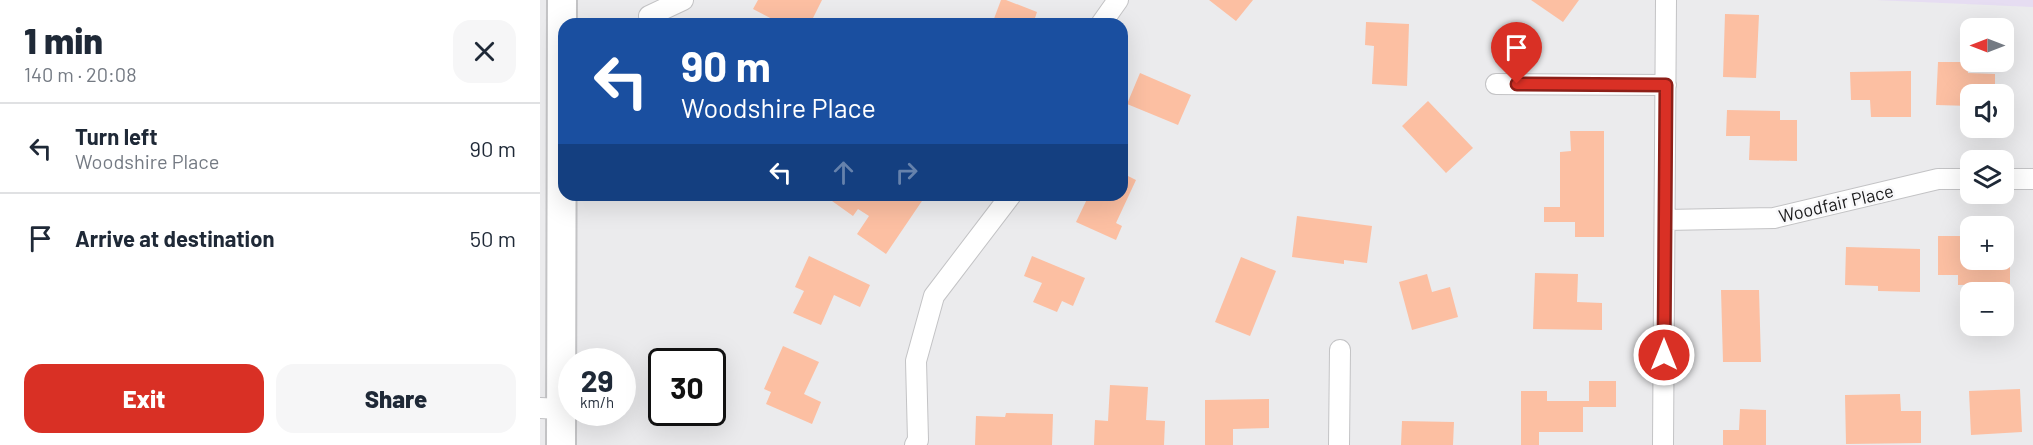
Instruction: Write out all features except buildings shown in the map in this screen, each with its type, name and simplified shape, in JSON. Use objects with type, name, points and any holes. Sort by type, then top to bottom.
[{"type":"street","points":[[561,18],[562,0]]},
{"type":"street","points":[[649,16],[683,0]]},
{"type":"street","points":[[1105,18],[1118,0]]},
{"type":"street","points":[[1664,445],[1666,0]]},
{"type":"street","points":[[1496,84],[1666,85]]},
{"type":"street","points":[[558,136],[550,408],[561,445]]},
{"type":"street","name":"Woodfair Place","points":[[1665,220],[1774,218],[1938,179],[1960,179]]},
{"type":"street","points":[[2014,179],[2033,179]]},
{"type":"street","points":[[915,445],[918,440],[916,360],[934,296],[1006,201]]},
{"type":"street","points":[[1339,445],[1340,350]]},
{"type":"shaded area","points":[[1875,0],[2033,0],[2033,7]]},
{"type":"route","points":[[1517,84],[1666,85],[1664,355]]}]
